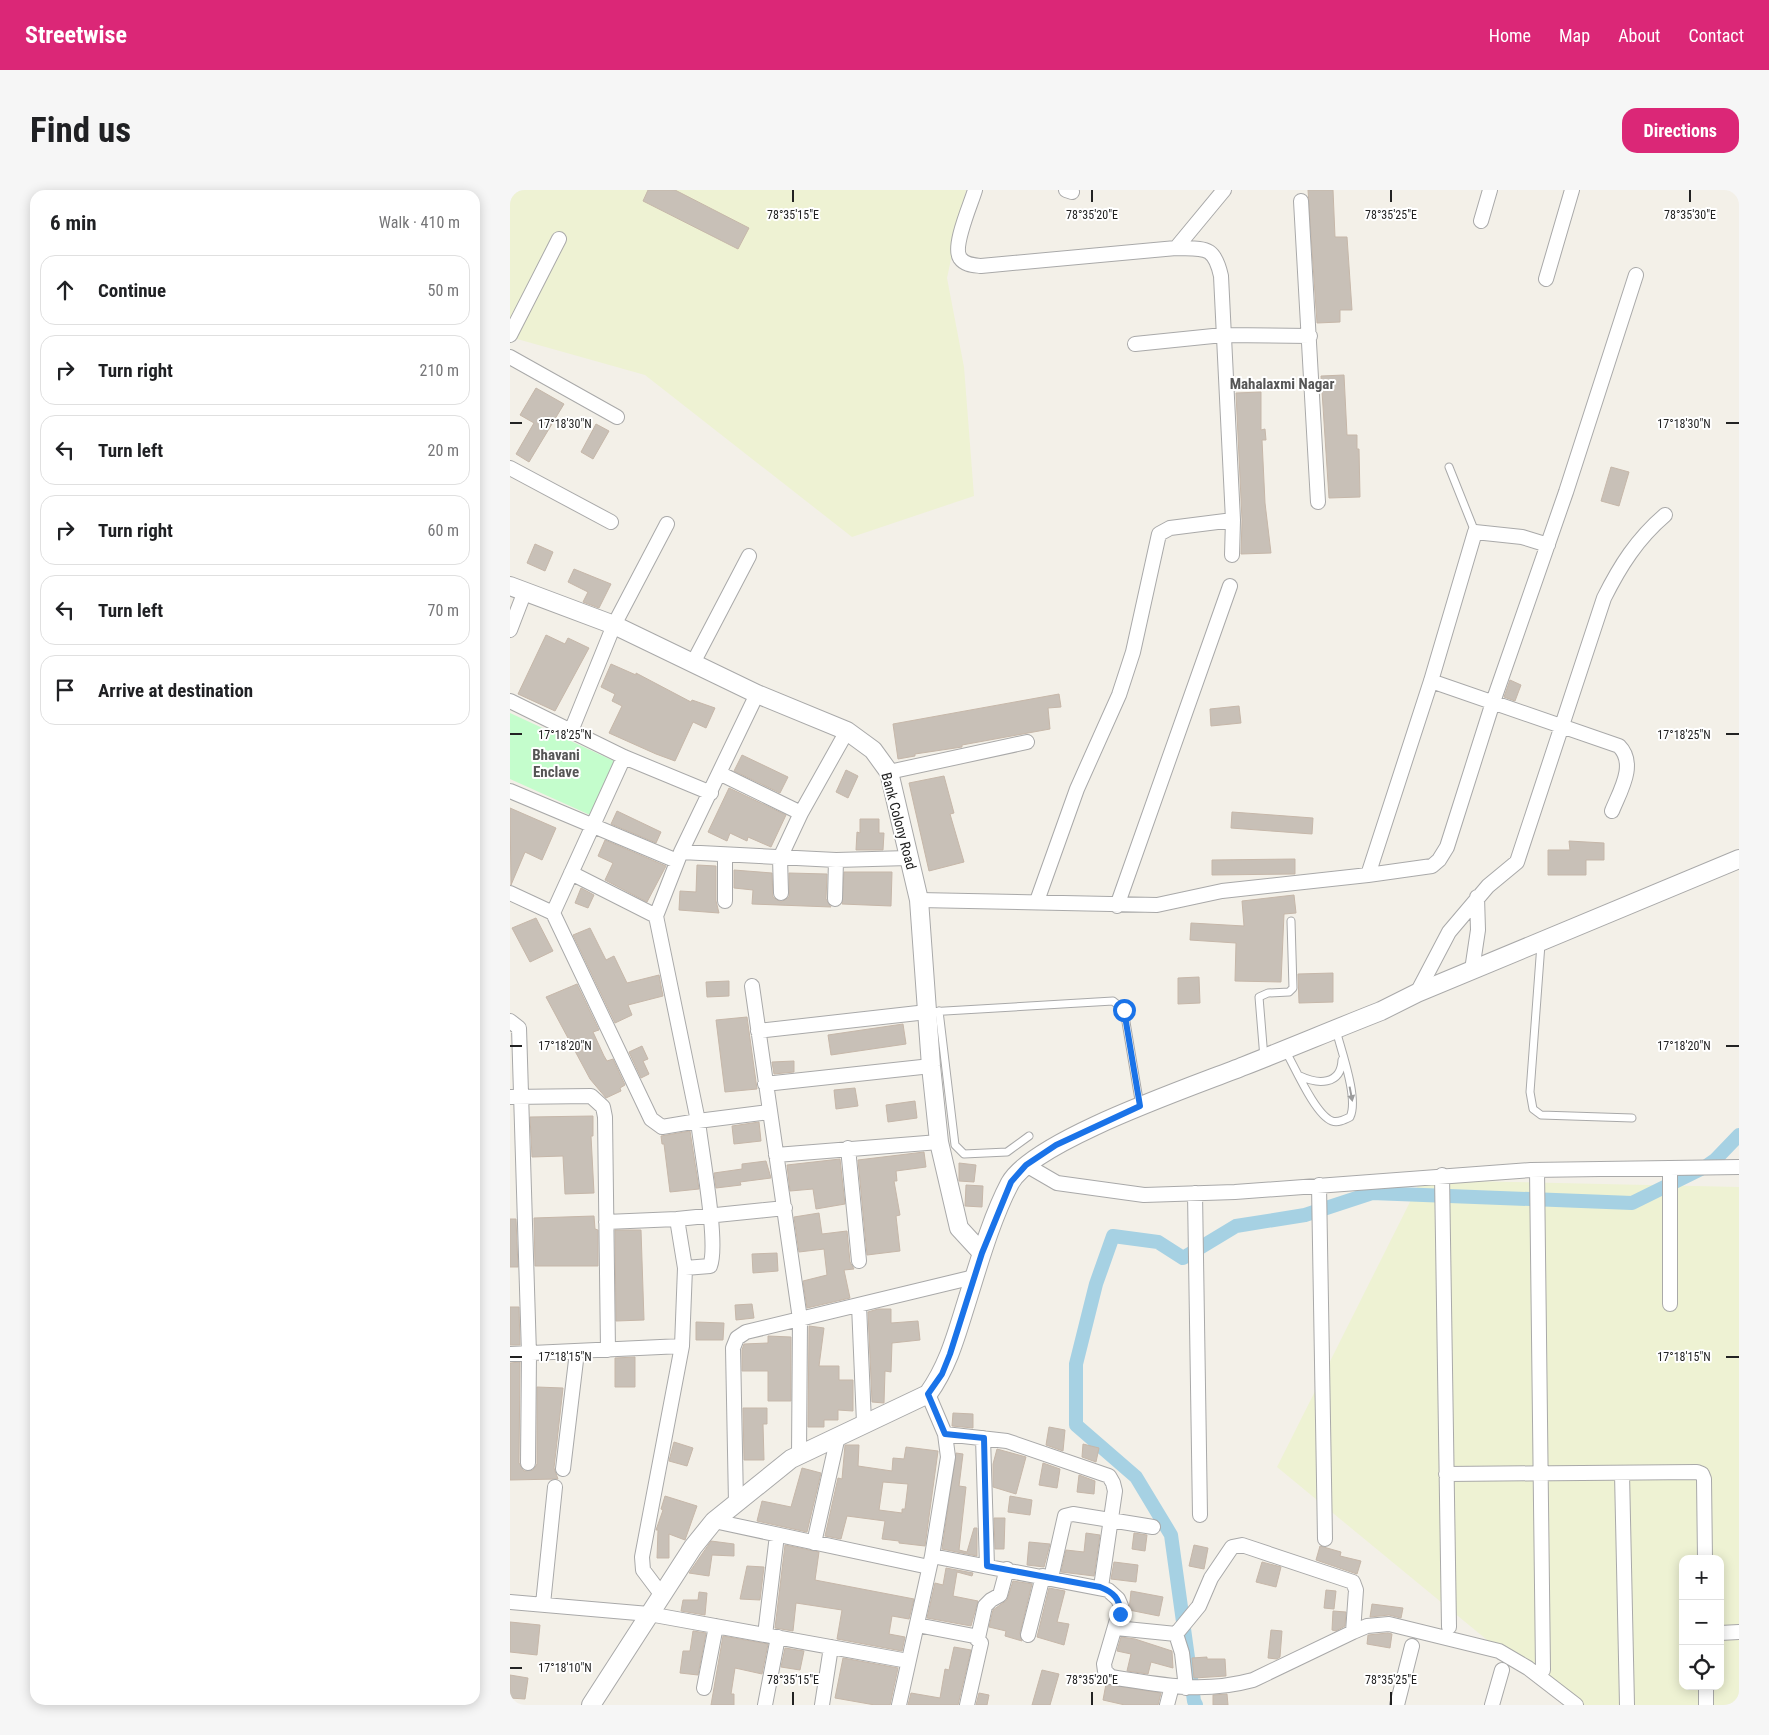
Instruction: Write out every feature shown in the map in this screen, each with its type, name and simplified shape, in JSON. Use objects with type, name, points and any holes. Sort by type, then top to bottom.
[{"type":"street","points":[[975,190],[957,246],[959,257],[968,264],[981,266],[1176,248],[1204,249],[1212,252],[1217,260],[1221,276],[1233,520],[1232,555]]},
{"type":"street","points":[[1176,248],[1224,190]]},
{"type":"street","points":[[1481,221],[1490,190]]},
{"type":"street","points":[[1546,279],[1572,190]]},
{"type":"street","points":[[1301,201],[1318,502]]},
{"type":"street","points":[[510,335],[559,239]]},
{"type":"street","points":[[919,900],[1037,901],[1117,906],[1157,905],[1222,891],[1368,876],[1432,866],[1445,853],[1493,702],[1548,545],[1636,275]]},
{"type":"street","points":[[1135,344],[1223,335],[1310,336]]},
{"type":"street","points":[[510,357],[617,417]]},
{"type":"street","points":[[510,468],[611,522]]},
{"type":"street","points":[[1417,993],[1449,932],[1477,897],[1517,862],[1604,598],[1623,561],[1647,532],[1665,515]]},
{"type":"street","points":[[1037,901],[1077,789],[1119,695],[1133,652],[1159,534],[1170,528],[1233,520]]},
{"type":"street","points":[[572,730],[614,625],[668,524]]},
{"type":"street","points":[[1368,876],[1431,681],[1475,532],[1522,537],[1548,545]]},
{"type":"street","points":[[693,663],[749,556]]},
{"type":"street","points":[[1117,906],[1230,586]]},
{"type":"street","points":[[510,630],[517,588]]},
{"type":"street","name":"Bank Colony Road","points":[[517,588],[614,625],[758,694],[847,730],[874,750],[888,772],[919,900],[933,1012],[931,1066],[939,1142],[959,1228],[982,1253]]},
{"type":"street","points":[[1431,681],[1619,746],[1625,751],[1628,767],[1612,811]]},
{"type":"street","points":[[685,1268],[710,1266],[712,1259],[710,1216],[698,1121],[656,916],[679,857],[721,774],[758,694]]},
{"type":"street","points":[[510,701],[624,757],[711,793]]},
{"type":"street","points":[[781,893],[780,858],[801,813],[847,730]]},
{"type":"street","points":[[888,772],[1027,742]]},
{"type":"street","points":[[553,913],[624,757]]},
{"type":"street","points":[[721,774],[801,813]]},
{"type":"street","points":[[510,791],[592,826],[679,857],[725,856],[836,860],[909,858]]},
{"type":"street","points":[[725,856],[725,902]]},
{"type":"street","points":[[591,1705],[693,1547],[714,1522],[780,1466],[864,1423],[928,1394],[942,1374],[950,1354],[982,1253],[1011,1182],[1026,1165],[1056,1145],[1140,1106],[1381,1011],[1417,993],[1739,859]]},
{"type":"street","points":[[835,900],[836,860]]},
{"type":"street","points":[[571,873],[656,916]]},
{"type":"street","points":[[510,893],[553,913],[651,1119],[662,1127],[770,1112]]},
{"type":"street","points":[[1472,970],[1478,930],[1477,897]]},
{"type":"street","points":[[752,986],[800,1319],[799,1455]]},
{"type":"street","points":[[758,1031],[933,1012]]},
{"type":"street","points":[[510,1021],[519,1028],[515,1097],[530,1354],[528,1463]]},
{"type":"street","points":[[765,1084],[931,1066]]},
{"type":"street","points":[[515,1097],[591,1096],[603,1107],[608,1350]]},
{"type":"street","points":[[776,1155],[939,1142]]},
{"type":"street","points":[[848,1148],[860,1261]]},
{"type":"street","points":[[1026,1165],[1057,1183],[1144,1195],[1538,1170],[1739,1167]]},
{"type":"street","points":[[1670,1168],[1670,1304]]},
{"type":"street","points":[[1538,1170],[1543,1670]]},
{"type":"street","points":[[1442,1175],[1449,1627]]},
{"type":"street","points":[[1319,1185],[1325,1539]]},
{"type":"street","points":[[1196,1193],[1200,1515]]},
{"type":"street","points":[[606,1222],[677,1219],[785,1208]]},
{"type":"street","points":[[662,1594],[643,1570],[642,1557],[682,1346],[685,1268],[677,1219]]},
{"type":"street","points":[[736,1503],[733,1348],[737,1338],[746,1332],[974,1277]]},
{"type":"street","points":[[859,1306],[864,1423]]},
{"type":"street","points":[[510,1354],[682,1346]]},
{"type":"street","points":[[563,1469],[577,1352]]},
{"type":"street","points":[[899,1705],[930,1561],[948,1456],[945,1434],[928,1394]]},
{"type":"street","points":[[945,1434],[1007,1441],[1108,1476],[1113,1482],[1114,1491],[1100,1587]]},
{"type":"street","points":[[814,1542],[838,1436]]},
{"type":"street","points":[[984,1438],[987,1566]]},
{"type":"street","points":[[1446,1474],[1697,1472],[1702,1474],[1704,1479],[1705,1555]]},
{"type":"street","points":[[1622,1473],[1627,1705]]},
{"type":"street","points":[[543,1604],[555,1486]]},
{"type":"street","points":[[1028,1635],[1047,1577],[1062,1520],[1065,1516],[1073,1514],[1153,1527]]},
{"type":"street","points":[[714,1522],[814,1542],[930,1561],[987,1566],[1108,1590],[1118,1599],[1120,1606],[1116,1628],[1104,1664],[1105,1671],[1111,1677],[1179,1687],[1210,1688],[1252,1680],[1354,1632],[1373,1625],[1389,1624],[1484,1645],[1513,1658],[1576,1705]]},
{"type":"street","points":[[765,1705],[778,1535]]},
{"type":"street","points":[[1176,1634],[1199,1606],[1211,1578],[1225,1555],[1232,1547],[1242,1545],[1353,1582],[1356,1590],[1354,1632]]},
{"type":"street","points":[[967,1705],[981,1647],[978,1638],[985,1606],[1000,1595],[1007,1570]]},
{"type":"street","points":[[510,1602],[649,1614],[908,1661]]},
{"type":"street","points":[[916,1625],[978,1638]]},
{"type":"street","points":[[704,1688],[716,1626]]},
{"type":"street","points":[[1116,1628],[1176,1634]]},
{"type":"street","points":[[1724,1633],[1739,1632]]},
{"type":"street","points":[[1167,1705],[1179,1687],[1182,1653],[1176,1634]]},
{"type":"street","points":[[1397,1705],[1412,1646]]},
{"type":"street","points":[[822,1705],[831,1647]]},
{"type":"street","points":[[1492,1705],[1502,1670]]},
{"type":"street","points":[[1706,1690],[1706,1705]]},
{"type":"lane","points":[[1449,468],[1475,532]]},
{"type":"lane","points":[[1264,1058],[1258,997],[1268,993],[1289,992],[1293,988],[1291,921]]},
{"type":"lane","points":[[1541,941],[1530,1092],[1533,1109],[1541,1115],[1632,1118]]},
{"type":"lane","points":[[1029,1136],[1007,1152],[964,1154],[955,1145],[933,1012],[1113,1001],[1124,1010],[1140,1106]]},
{"type":"lane","points":[[1285,1050],[1324,1115],[1331,1121],[1341,1122],[1350,1118],[1354,1110],[1336,1029]]},
{"type":"lane","points":[[1299,1076],[1313,1082],[1324,1082],[1336,1076],[1342,1067],[1342,1055]]},
{"type":"green space","points":[[510,190],[966,190],[947,278],[964,367],[974,496],[852,537],[645,375],[510,337]]},
{"type":"green space","points":[[510,713],[614,761],[590,815],[510,779]]},
{"type":"green space","points":[[1421,1180],[1739,1187],[1739,1705],[1566,1705],[1277,1467]]},
{"type":"building","points":[[648,190],[675,190],[749,228],[738,249],[643,201]]},
{"type":"building","points":[[1308,190],[1333,190],[1335,237],[1347,237],[1352,310],[1340,310],[1340,322],[1317,323]]},
{"type":"building","points":[[1344,375],[1347,435],[1357,435],[1357,449],[1359,449],[1360,497],[1329,498],[1321,376]]},
{"type":"building","points":[[536,388],[564,404],[529,462],[516,454],[534,423],[520,415]]},
{"type":"building","points":[[1261,392],[1261,430],[1265,429],[1266,440],[1262,440],[1265,503],[1271,553],[1241,554],[1242,520],[1236,393]]},
{"type":"building","points":[[596,424],[609,431],[593,459],[581,452]]},
{"type":"building","points":[[1611,467],[1629,472],[1619,506],[1601,501]]},
{"type":"building","points":[[535,544],[553,552],[545,571],[527,563]]},
{"type":"building","points":[[574,569],[611,584],[599,608],[583,602],[588,592],[568,582]]},
{"type":"building","points":[[546,635],[565,644],[568,638],[589,648],[555,711],[518,694]]},
{"type":"building","points":[[611,664],[636,675],[636,673],[691,702],[692,700],[715,708],[706,728],[693,722],[675,761],[609,733],[622,706],[612,701],[615,694],[601,687]]},
{"type":"building","points":[[1510,680],[1521,685],[1515,701],[1504,697]]},
{"type":"building","points":[[1059,694],[1061,707],[1048,708],[1050,729],[962,745],[962,747],[915,754],[915,756],[898,759],[893,724]]},
{"type":"building","points":[[1239,706],[1241,723],[1211,726],[1210,709]]},
{"type":"building","points":[[742,755],[788,777],[780,793],[734,771]]},
{"type":"building","points":[[846,770],[858,776],[848,798],[836,792]]},
{"type":"building","points":[[944,776],[954,813],[950,814],[964,862],[929,871],[909,783]]},
{"type":"building","points":[[729,788],[786,815],[771,847],[748,837],[747,841],[730,833],[727,841],[708,832]]},
{"type":"building","points":[[510,808],[556,828],[542,860],[525,852],[511,885]]},
{"type":"building","points":[[617,811],[661,832],[656,843],[611,824]]},
{"type":"building","points":[[1232,812],[1313,818],[1312,834],[1231,828]]},
{"type":"building","points":[[860,819],[879,819],[879,833],[884,833],[883,850],[856,850],[857,832],[860,833]]},
{"type":"building","points":[[605,840],[666,866],[647,902],[605,880],[613,863],[598,856]]},
{"type":"building","points":[[1569,841],[1604,843],[1604,860],[1586,860],[1586,875],[1548,875],[1548,850],[1570,850]]},
{"type":"building","points":[[1295,859],[1295,874],[1212,875],[1212,860]]},
{"type":"building","points":[[697,865],[716,866],[716,901],[719,913],[679,910],[680,891],[696,892]]},
{"type":"building","points":[[734,870],[772,873],[773,897],[781,902],[789,897],[789,873],[827,874],[826,899],[831,907],[752,904],[753,890],[734,888]]},
{"type":"building","points":[[844,872],[892,872],[891,906],[842,904]]},
{"type":"building","points":[[581,888],[594,895],[588,908],[575,903]]},
{"type":"building","points":[[1294,895],[1296,913],[1284,914],[1281,982],[1235,981],[1236,943],[1190,940],[1191,923],[1244,926],[1242,901]]},
{"type":"building","points":[[536,918],[553,951],[530,962],[512,928]]},
{"type":"building","points":[[590,928],[606,960],[614,956],[627,983],[659,975],[663,996],[628,1005],[632,1015],[615,1023],[573,935]]},
{"type":"building","points":[[1333,973],[1333,1002],[1299,1003],[1298,974]]},
{"type":"building","points":[[1199,977],[1200,1003],[1178,1004],[1178,978]]},
{"type":"building","points":[[729,981],[729,996],[707,997],[706,982]]},
{"type":"building","points":[[577,984],[599,1030],[593,1032],[604,1056],[607,1061],[613,1059],[625,1085],[620,1088],[621,1091],[606,1098],[590,1079],[546,997]]},
{"type":"building","points":[[747,1017],[757,1089],[725,1092],[716,1020]]},
{"type":"building","points":[[903,1024],[906,1044],[831,1055],[828,1035]]},
{"type":"building","points":[[642,1046],[648,1059],[643,1061],[649,1074],[641,1078],[629,1052]]},
{"type":"building","points":[[794,1061],[794,1072],[774,1074],[772,1062]]},
{"type":"building","points":[[855,1088],[858,1106],[836,1109],[834,1090]]},
{"type":"building","points":[[915,1101],[917,1118],[888,1122],[886,1105]]},
{"type":"building","points":[[593,1116],[593,1136],[591,1136],[594,1193],[565,1194],[563,1156],[532,1157],[530,1117]]},
{"type":"building","points":[[759,1122],[761,1141],[734,1144],[732,1126]]},
{"type":"building","points":[[690,1131],[699,1189],[670,1192],[664,1144],[662,1144],[661,1136]]},
{"type":"building","points":[[924,1152],[926,1167],[896,1171],[897,1181],[894,1181],[900,1215],[896,1216],[900,1251],[867,1255],[858,1160]]},
{"type":"building","points":[[840,1159],[845,1204],[816,1209],[813,1189],[790,1191],[787,1165]]},
{"type":"building","points":[[766,1161],[771,1178],[740,1182],[741,1185],[716,1188],[714,1173],[742,1169],[742,1164]]},
{"type":"building","points":[[959,1163],[976,1165],[974,1182],[959,1181]]},
{"type":"building","points":[[966,1185],[983,1186],[982,1207],[965,1206]]},
{"type":"building","points":[[819,1213],[822,1234],[847,1231],[850,1262],[854,1269],[844,1270],[850,1298],[807,1308],[803,1281],[827,1275],[824,1249],[799,1252],[794,1217]]},
{"type":"building","points":[[594,1216],[595,1229],[598,1230],[598,1266],[535,1266],[534,1218]]},
{"type":"building","points":[[510,1219],[516,1219],[518,1267],[510,1267]]},
{"type":"building","points":[[615,1230],[641,1230],[644,1320],[616,1321]]},
{"type":"building","points":[[777,1253],[778,1271],[753,1273],[752,1254]]},
{"type":"building","points":[[752,1304],[754,1318],[736,1320],[735,1305]]},
{"type":"building","points":[[510,1307],[519,1307],[520,1345],[510,1345]]},
{"type":"building","points":[[878,1309],[891,1309],[891,1323],[918,1321],[920,1340],[892,1343],[891,1372],[885,1371],[884,1403],[872,1402],[868,1312]]},
{"type":"building","points":[[696,1322],[724,1323],[723,1340],[696,1340]]},
{"type":"building","points":[[809,1326],[824,1328],[819,1366],[839,1366],[839,1380],[853,1380],[853,1411],[838,1410],[838,1420],[824,1420],[824,1427],[808,1427]]},
{"type":"building","points":[[768,1336],[791,1337],[791,1401],[768,1401],[768,1371],[742,1371],[742,1350],[744,1344],[768,1343]]},
{"type":"building","points":[[635,1357],[635,1387],[615,1387],[615,1358]]},
{"type":"building","points":[[520,1362],[519,1463],[524,1471],[533,1470],[537,1464],[537,1387],[563,1388],[554,1468],[558,1479],[510,1480],[510,1363]]},
{"type":"building","points":[[743,1408],[767,1408],[767,1424],[763,1424],[764,1460],[744,1460]]},
{"type":"building","points":[[953,1413],[973,1414],[973,1428],[952,1426]]},
{"type":"building","points":[[1049,1427],[1065,1430],[1063,1451],[1046,1445]]},
{"type":"building","points":[[674,1442],[693,1448],[687,1466],[669,1461]]},
{"type":"building","points":[[1083,1444],[1099,1448],[1096,1462],[1082,1457]]},
{"type":"building","points":[[845,1445],[859,1445],[858,1466],[892,1471],[893,1458],[904,1459],[906,1447],[938,1451],[925,1546],[882,1539],[885,1521],[847,1516],[841,1539],[825,1536],[838,1478],[842,1479]],"holes":[[[883,1482],[908,1484],[905,1509],[902,1509],[902,1513],[879,1510]]]},
{"type":"building","points":[[997,1449],[1026,1457],[1016,1494],[993,1487],[993,1464]]},
{"type":"building","points":[[956,1453],[963,1454],[959,1486],[966,1487],[959,1550],[967,1552],[974,1528],[977,1528],[977,1556],[942,1549]]},
{"type":"building","points":[[1043,1463],[1060,1469],[1057,1488],[1039,1485]]},
{"type":"building","points":[[802,1468],[821,1473],[807,1532],[757,1521],[762,1501],[791,1507]]},
{"type":"building","points":[[1079,1475],[1095,1481],[1094,1494],[1077,1492]]},
{"type":"building","points":[[665,1496],[697,1506],[685,1540],[669,1534],[669,1558],[657,1558],[658,1530],[656,1530],[663,1510],[661,1509]]},
{"type":"building","points":[[1010,1496],[1032,1500],[1030,1515],[1008,1512]]},
{"type":"building","points":[[994,1518],[1005,1518],[1004,1549],[995,1549]]},
{"type":"building","points":[[1086,1533],[1100,1535],[1094,1576],[1061,1572],[1066,1550],[1084,1552]]},
{"type":"building","points":[[1134,1533],[1147,1535],[1145,1551],[1132,1549]]},
{"type":"building","points":[[711,1541],[734,1544],[734,1556],[712,1555],[709,1576],[689,1573]]},
{"type":"building","points":[[1029,1542],[1050,1544],[1044,1567],[1027,1565]]},
{"type":"building","points":[[785,1545],[819,1552],[815,1580],[914,1599],[909,1619],[892,1616],[889,1634],[905,1637],[902,1651],[837,1639],[842,1610],[796,1603],[793,1631],[775,1628]]},
{"type":"building","points":[[1194,1545],[1208,1548],[1204,1569],[1189,1566]]},
{"type":"building","points":[[1320,1546],[1341,1552],[1340,1556],[1361,1561],[1357,1574],[1316,1560]]},
{"type":"building","points":[[1114,1562],[1138,1565],[1136,1582],[1111,1579]]},
{"type":"building","points":[[1262,1562],[1281,1567],[1276,1587],[1256,1582]]},
{"type":"building","points":[[747,1566],[764,1567],[760,1600],[740,1599]]},
{"type":"building","points":[[946,1568],[973,1573],[972,1576],[957,1572],[953,1596],[978,1601],[971,1626],[927,1618],[935,1583],[943,1585]]},
{"type":"building","points":[[1013,1581],[1032,1584],[1020,1633],[1022,1641],[1005,1636],[1006,1631],[989,1627],[993,1610],[1007,1600]]},
{"type":"building","points":[[1049,1588],[1065,1591],[1057,1622],[1069,1624],[1064,1645],[1037,1637]]},
{"type":"building","points":[[1326,1590],[1336,1591],[1334,1609],[1324,1608]]},
{"type":"building","points":[[1131,1591],[1163,1597],[1159,1616],[1129,1610]]},
{"type":"building","points":[[699,1592],[707,1593],[705,1615],[681,1611],[683,1600],[698,1600]]},
{"type":"building","points":[[1372,1604],[1403,1608],[1401,1618],[1389,1615],[1370,1617]]},
{"type":"building","points":[[1333,1611],[1346,1612],[1345,1626],[1336,1631],[1332,1630]]},
{"type":"building","points":[[510,1622],[540,1625],[537,1655],[510,1652]]},
{"type":"building","points":[[1271,1630],[1282,1631],[1280,1657],[1277,1659],[1268,1658]]},
{"type":"building","points":[[693,1631],[706,1633],[698,1675],[680,1673],[683,1651],[690,1651]]},
{"type":"building","points":[[1392,1634],[1390,1648],[1367,1644],[1368,1635]]},
{"type":"building","points":[[723,1636],[768,1644],[762,1674],[735,1668],[731,1694],[734,1694],[734,1705],[711,1705]]},
{"type":"building","points":[[1121,1637],[1135,1639],[1172,1651],[1173,1668],[1151,1662],[1148,1674],[1127,1671],[1131,1654],[1117,1651]]},
{"type":"building","points":[[954,1647],[971,1650],[958,1705],[908,1705],[911,1693],[940,1698],[945,1669],[949,1670]]},
{"type":"building","points":[[785,1648],[804,1651],[800,1670],[781,1667]]},
{"type":"building","points":[[1207,1657],[1207,1659],[1225,1659],[1226,1676],[1194,1678],[1192,1658]]},
{"type":"building","points":[[843,1658],[898,1668],[890,1705],[875,1705],[835,1698]]},
{"type":"building","points":[[1042,1670],[1059,1674],[1050,1705],[1032,1705]]},
{"type":"building","points":[[510,1675],[528,1678],[525,1699],[510,1698]]},
{"type":"building","points":[[1106,1684],[1161,1693],[1158,1705],[1125,1705],[1103,1700]]},
{"type":"building","points":[[979,1693],[989,1695],[987,1705],[976,1705]]},
{"type":"building","points":[[1227,1694],[1228,1705],[1213,1705],[1213,1695]]},
{"type":"waterway","points":[[1196,1705],[1171,1535],[1136,1477],[1076,1425],[1076,1364],[1096,1284],[1113,1236],[1158,1242],[1183,1258],[1236,1226],[1305,1215],[1372,1193],[1632,1203],[1705,1167],[1715,1160],[1739,1135]]},
{"type":"district","name":"Mahalaxmi Nagar","points":[[1282,384]]},
{"type":"district","name":"Bhavani Enclave","points":[[556,764]]},
{"type":"route","points":[[1120,1614],[1118,1599],[1108,1590],[1100,1587],[987,1566],[984,1438],[945,1434],[928,1394],[942,1374],[950,1354],[982,1253],[1011,1182],[1026,1165],[1056,1145],[1140,1106],[1124,1010]]}]
